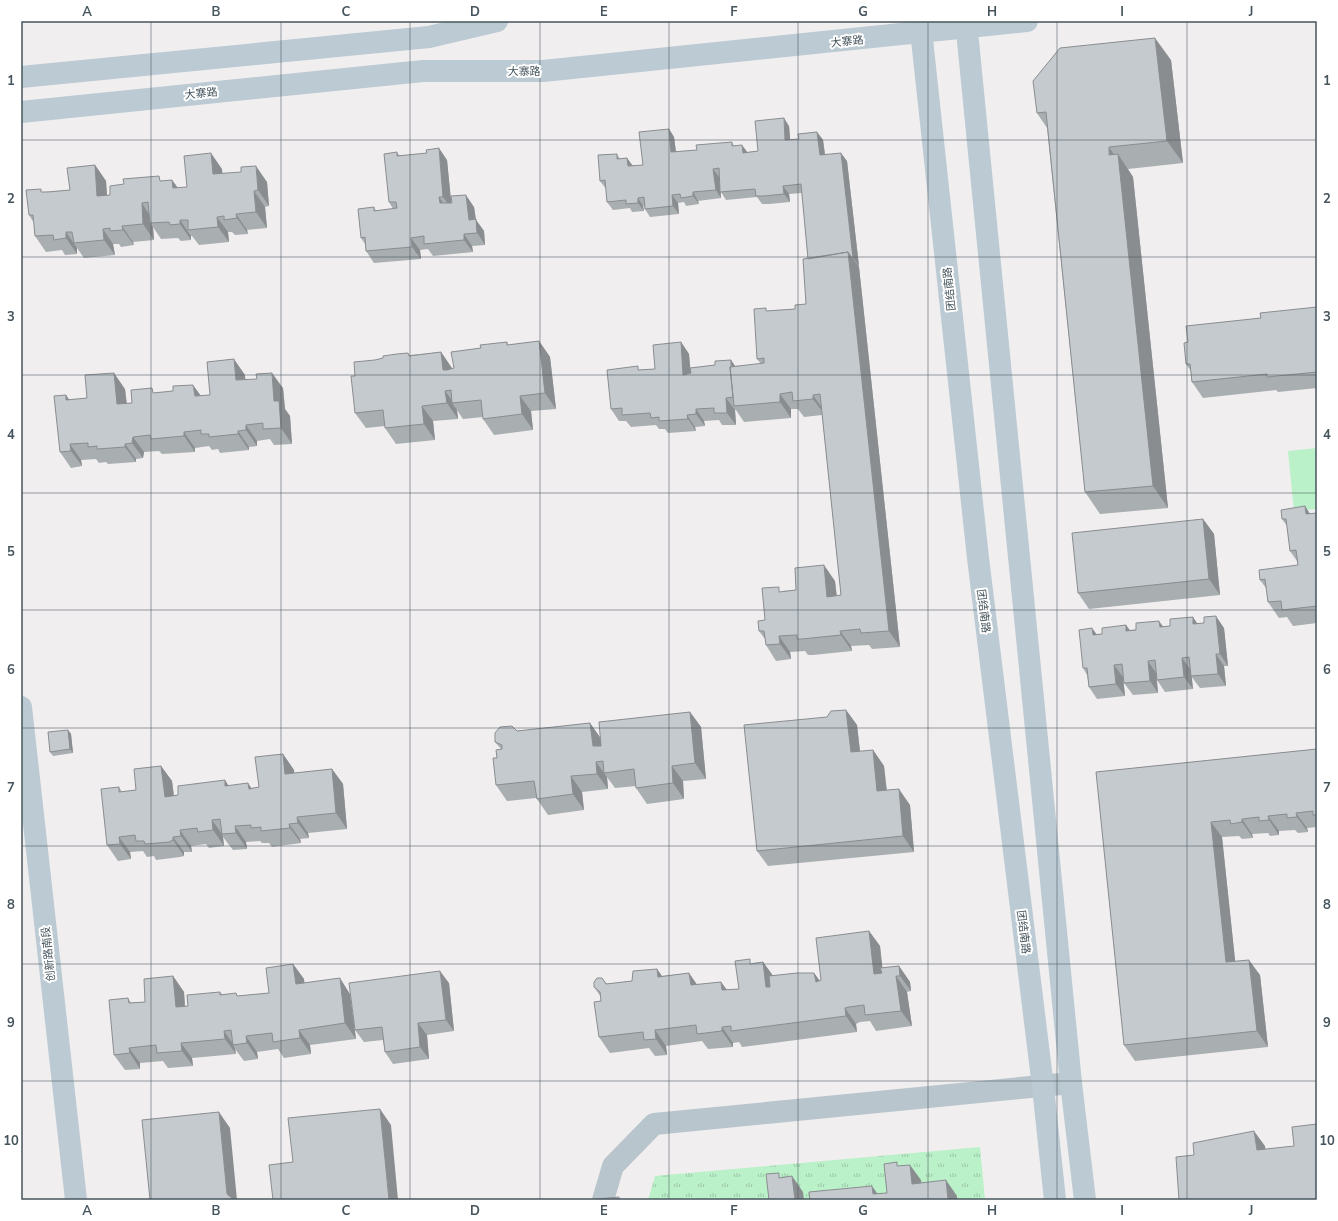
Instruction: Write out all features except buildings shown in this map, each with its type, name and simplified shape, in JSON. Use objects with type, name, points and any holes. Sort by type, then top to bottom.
[{"type":"main road","points":[[21,77],[429,37],[497,21]]},
{"type":"main road","name":"大寨路","points":[[21,112],[423,71],[543,71],[921,27],[1027,21]]},
{"type":"main road","points":[[967,24],[1071,1083],[1086,1200]]},
{"type":"main road","name":"团结南路","points":[[921,27],[978,558],[1043,1087],[1055,1200]]},
{"type":"main road","name":"创新路南段","points":[[22,719],[76,1200]]},
{"type":"street","points":[[603,1200],[613,1166],[654,1124],[1043,1087],[1071,1083]]},
{"type":"green space","points":[[1317,448],[1317,509],[1294,511],[1288,451]]},
{"type":"green space","points":[[980,1147],[985,1200],[648,1200],[655,1176]]}]
